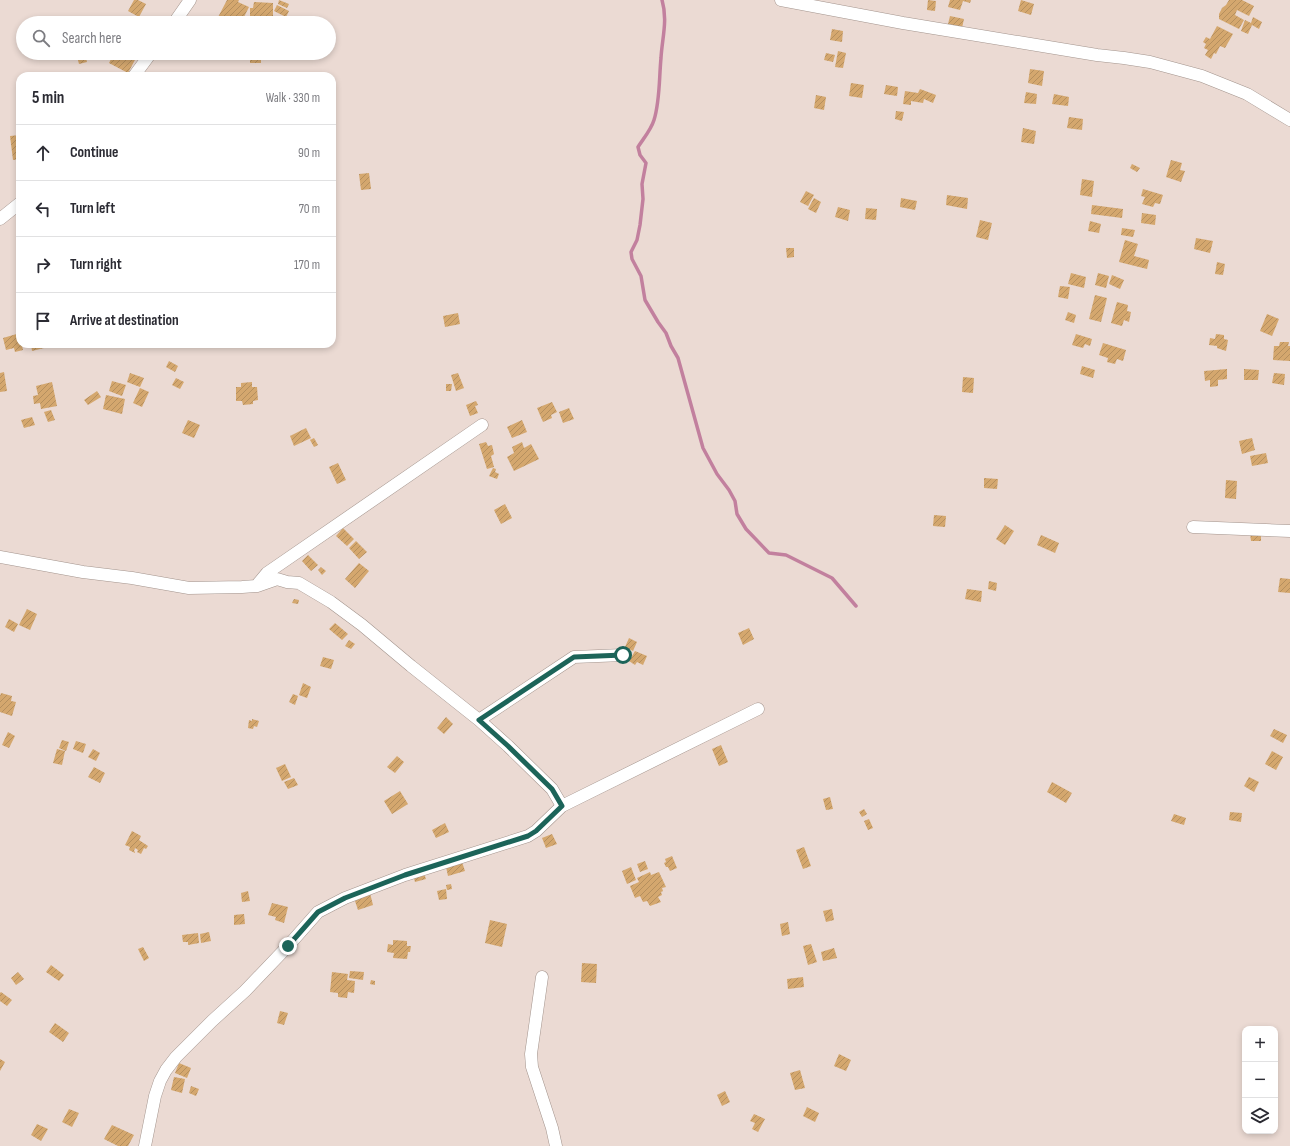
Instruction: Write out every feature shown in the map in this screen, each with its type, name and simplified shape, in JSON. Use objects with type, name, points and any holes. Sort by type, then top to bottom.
[{"type":"street","points":[[179,16],[190,0]]},
{"type":"street","points":[[781,0],[1097,55],[1150,62],[1202,76],[1247,94],[1290,120]]},
{"type":"street","points":[[137,72],[146,60]]},
{"type":"street","points":[[0,219],[16,206]]},
{"type":"street","points":[[257,586],[267,573],[482,425]]},
{"type":"street","points":[[1193,526],[1290,531]]},
{"type":"street","points":[[0,557],[83,572],[132,578],[189,588],[257,586],[277,579],[299,583],[331,602],[362,625],[479,720],[552,789],[562,806]]},
{"type":"street","points":[[479,720],[574,657],[623,655]]},
{"type":"street","points":[[145,1146],[155,1096],[160,1081],[166,1070],[189,1044],[245,991],[318,912],[345,898],[405,875],[528,836],[536,831],[562,806],[758,709]]},
{"type":"street","points":[[542,977],[531,1054],[532,1068],[552,1128],[556,1146]]},
{"type":"building","points":[[134,0],[138,0],[146,4],[140,16],[128,11]]},
{"type":"building","points":[[227,0],[239,0],[238,2],[249,7],[244,16],[219,16]]},
{"type":"building","points":[[279,0],[289,4],[287,8],[278,4]]},
{"type":"building","points":[[928,0],[936,1],[935,11],[927,10]]},
{"type":"building","points":[[950,0],[971,0],[970,3],[963,1],[960,10],[948,7]]},
{"type":"building","points":[[1021,0],[1034,4],[1031,15],[1018,11]]},
{"type":"building","points":[[1229,0],[1242,0],[1254,6],[1249,16],[1237,10],[1235,15],[1244,20],[1239,29],[1219,19],[1219,14],[1222,8]]},
{"type":"building","points":[[254,2],[273,3],[273,16],[250,16],[250,8],[253,8]]},
{"type":"building","points":[[277,5],[289,11],[286,16],[284,16],[274,11]]},
{"type":"building","points":[[950,16],[964,19],[962,28],[948,24]]},
{"type":"building","points":[[1253,17],[1262,22],[1259,29],[1252,25],[1248,34],[1241,31],[1245,20],[1251,23]]},
{"type":"building","points":[[1217,26],[1233,34],[1225,48],[1220,46],[1216,54],[1214,53],[1211,59],[1205,55],[1208,50],[1204,48],[1206,44],[1203,42],[1206,37],[1210,39]]},
{"type":"building","points":[[832,29],[843,31],[842,42],[830,40]]},
{"type":"building","points":[[838,51],[846,53],[843,68],[835,67]]},
{"type":"building","points":[[826,53],[835,55],[833,62],[824,60]]},
{"type":"building","points":[[78,60],[87,60],[87,62],[79,64]]},
{"type":"building","points":[[110,60],[135,60],[129,72],[109,63]]},
{"type":"building","points":[[250,60],[261,60],[261,63],[250,63]]},
{"type":"building","points":[[1030,69],[1044,71],[1042,86],[1028,83]]},
{"type":"building","points":[[851,83],[864,85],[862,98],[849,96]]},
{"type":"building","points":[[886,85],[898,87],[897,96],[884,94]]},
{"type":"building","points":[[920,89],[936,95],[933,103],[924,99],[923,103],[911,101],[911,105],[903,104],[905,91],[918,93]]},
{"type":"building","points":[[1026,92],[1037,94],[1036,104],[1024,103]]},
{"type":"building","points":[[1054,94],[1069,97],[1068,106],[1052,104]]},
{"type":"building","points":[[816,95],[826,97],[824,110],[814,108]]},
{"type":"building","points":[[896,111],[904,112],[902,121],[895,119]]},
{"type":"building","points":[[1069,117],[1083,119],[1082,130],[1067,128]]},
{"type":"building","points":[[1023,128],[1036,131],[1034,144],[1021,142]]},
{"type":"building","points":[[16,135],[16,160],[13,160],[10,136]]},
{"type":"building","points":[[1171,160],[1182,163],[1180,170],[1185,171],[1181,182],[1166,177]]},
{"type":"building","points":[[1132,164],[1140,168],[1137,172],[1130,168]]},
{"type":"building","points":[[369,173],[371,189],[361,190],[359,174]]},
{"type":"building","points":[[1082,179],[1094,181],[1092,197],[1080,195]]},
{"type":"building","points":[[1143,189],[1163,195],[1160,204],[1155,203],[1153,207],[1142,204],[1145,197],[1141,196]]},
{"type":"building","points":[[806,191],[814,195],[808,206],[800,202]]},
{"type":"building","points":[[947,195],[968,198],[967,209],[946,205]]},
{"type":"building","points":[[814,198],[821,202],[816,213],[808,209]]},
{"type":"building","points":[[901,198],[917,201],[915,210],[900,207]]},
{"type":"building","points":[[1092,205],[1123,209],[1122,218],[1091,214]]},
{"type":"building","points":[[838,207],[850,210],[848,221],[835,217]]},
{"type":"building","points":[[866,208],[877,209],[876,220],[865,219]]},
{"type":"building","points":[[1142,213],[1156,215],[1155,225],[1141,223]]},
{"type":"building","points":[[980,220],[992,223],[988,240],[976,237]]},
{"type":"building","points":[[1090,221],[1101,224],[1099,233],[1088,231]]},
{"type":"building","points":[[1122,228],[1135,230],[1133,237],[1121,235]]},
{"type":"building","points":[[1196,238],[1213,241],[1210,253],[1194,249]]},
{"type":"building","points":[[1125,240],[1138,244],[1134,256],[1149,260],[1147,269],[1119,262]]},
{"type":"building","points":[[786,248],[794,248],[794,257],[787,258]]},
{"type":"building","points":[[1217,262],[1225,264],[1223,275],[1215,274]]},
{"type":"building","points":[[1071,273],[1086,277],[1084,288],[1068,284]]},
{"type":"building","points":[[1098,273],[1109,276],[1106,288],[1095,285]]},
{"type":"building","points":[[1112,275],[1124,280],[1120,289],[1109,284]]},
{"type":"building","points":[[1060,286],[1070,287],[1068,299],[1058,297]]},
{"type":"building","points":[[1095,295],[1107,298],[1101,322],[1089,319]]},
{"type":"building","points":[[1117,302],[1128,305],[1127,311],[1131,312],[1129,322],[1124,320],[1122,326],[1111,323]]},
{"type":"building","points":[[1068,312],[1076,315],[1074,323],[1065,320]]},
{"type":"building","points":[[458,313],[460,324],[445,327],[443,316]]},
{"type":"building","points":[[1267,314],[1279,319],[1272,336],[1260,331]]},
{"type":"building","points":[[16,334],[16,348],[22,348],[23,350],[15,352],[14,348],[6,350],[3,338]]},
{"type":"building","points":[[1076,334],[1092,339],[1090,346],[1085,344],[1083,348],[1072,345]]},
{"type":"building","points":[[1216,334],[1224,335],[1224,339],[1228,340],[1226,351],[1217,348],[1217,346],[1209,345],[1210,338],[1215,339]]},
{"type":"building","points":[[1280,342],[1289,342],[1288,346],[1290,346],[1290,361],[1273,360],[1274,346],[1279,346]]},
{"type":"building","points":[[1103,343],[1126,350],[1123,361],[1117,359],[1115,364],[1107,362],[1108,358],[1099,355]]},
{"type":"building","points":[[32,348],[44,348],[32,351]]},
{"type":"building","points":[[169,361],[178,366],[175,372],[166,367]]},
{"type":"building","points":[[1082,366],[1095,370],[1093,378],[1080,374]]},
{"type":"building","points":[[1227,369],[1227,379],[1218,380],[1218,386],[1210,387],[1210,380],[1205,381],[1204,371]]},
{"type":"building","points":[[1244,369],[1259,370],[1258,380],[1244,380]]},
{"type":"building","points":[[4,372],[7,391],[0,392],[0,373]]},
{"type":"building","points":[[130,373],[144,378],[140,387],[127,382]]},
{"type":"building","points":[[458,373],[464,388],[456,391],[451,375]]},
{"type":"building","points":[[1274,373],[1285,374],[1284,385],[1272,383]]},
{"type":"building","points":[[963,377],[974,378],[973,393],[962,392]]},
{"type":"building","points":[[176,378],[184,382],[180,389],[172,385]]},
{"type":"building","points":[[112,381],[126,385],[122,396],[109,391]]},
{"type":"building","points":[[52,382],[57,406],[41,409],[40,403],[34,404],[33,396],[38,395],[36,386]]},
{"type":"building","points":[[252,382],[252,387],[257,387],[258,400],[253,401],[253,404],[243,405],[242,401],[236,401],[236,387],[241,387],[241,383]]},
{"type":"building","points":[[446,384],[452,384],[451,391],[446,391]]},
{"type":"building","points":[[140,388],[149,392],[142,407],[133,403]]},
{"type":"building","points":[[97,391],[101,397],[88,405],[84,400]]},
{"type":"building","points":[[106,395],[125,399],[122,414],[103,409]]},
{"type":"building","points":[[476,401],[478,405],[475,406],[478,413],[470,416],[466,405]]},
{"type":"building","points":[[552,402],[557,412],[551,415],[552,418],[543,422],[537,408]]},
{"type":"building","points":[[569,408],[574,419],[563,423],[559,412]]},
{"type":"building","points":[[51,410],[55,420],[48,422],[44,412]]},
{"type":"building","points":[[32,417],[35,425],[24,428],[21,420]]},
{"type":"building","points":[[188,420],[200,425],[194,438],[182,433]]},
{"type":"building","points":[[522,420],[527,432],[512,438],[507,427]]},
{"type":"building","points":[[306,428],[311,438],[294,446],[290,436]]},
{"type":"building","points":[[314,438],[318,445],[314,447],[310,440]]},
{"type":"building","points":[[1252,438],[1255,450],[1242,454],[1239,441]]},
{"type":"building","points":[[486,442],[488,446],[492,445],[494,454],[491,456],[494,467],[487,469],[479,444]]},
{"type":"building","points":[[522,442],[524,448],[531,444],[539,459],[514,471],[507,457],[514,453],[512,447]]},
{"type":"building","points":[[1266,453],[1268,463],[1252,466],[1250,456]]},
{"type":"building","points":[[338,463],[346,480],[337,484],[329,467]]},
{"type":"building","points":[[493,468],[496,469],[495,472],[499,474],[497,479],[489,476]]},
{"type":"building","points":[[984,478],[998,479],[997,489],[984,488]]},
{"type":"building","points":[[1226,480],[1237,481],[1236,499],[1225,498]]},
{"type":"building","points":[[505,504],[512,518],[501,524],[494,510]]},
{"type":"building","points":[[934,515],[946,516],[945,527],[933,526]]},
{"type":"building","points":[[1005,525],[1014,531],[1005,545],[996,539]]},
{"type":"building","points":[[343,528],[354,539],[347,546],[336,536]]},
{"type":"building","points":[[1250,533],[1261,533],[1261,541],[1251,541]]},
{"type":"building","points":[[1041,535],[1059,543],[1055,553],[1037,545]]},
{"type":"building","points":[[356,541],[367,552],[359,559],[349,548]]},
{"type":"building","points":[[308,555],[318,565],[311,571],[302,561]]},
{"type":"building","points":[[359,563],[369,571],[355,588],[345,579]]},
{"type":"building","points":[[321,567],[326,571],[322,575],[318,570]]},
{"type":"building","points":[[1280,578],[1290,579],[1290,593],[1278,592]]},
{"type":"building","points":[[989,581],[997,583],[996,591],[988,589]]},
{"type":"building","points":[[967,589],[982,591],[981,602],[965,599]]},
{"type":"building","points":[[294,599],[299,600],[298,604],[292,603]]},
{"type":"building","points":[[27,609],[37,614],[30,630],[19,625]]},
{"type":"building","points":[[9,619],[18,624],[14,632],[5,627]]},
{"type":"building","points":[[335,623],[348,634],[342,640],[329,629]]},
{"type":"building","points":[[749,628],[754,639],[743,645],[738,633]]},
{"type":"building","points":[[629,638],[637,642],[633,651],[625,647]]},
{"type":"building","points":[[349,640],[355,644],[351,649],[345,646]]},
{"type":"building","points":[[635,651],[647,656],[643,665],[637,662],[635,665],[629,661]]},
{"type":"building","points":[[323,657],[334,660],[331,669],[320,666]]},
{"type":"building","points":[[303,683],[311,687],[307,698],[299,695]]},
{"type":"building","points":[[1,693],[12,696],[11,701],[16,702],[12,716],[0,712]]},
{"type":"building","points":[[293,694],[298,696],[295,705],[289,702]]},
{"type":"building","points":[[446,717],[453,724],[444,734],[437,728]]},
{"type":"building","points":[[252,719],[259,721],[257,727],[254,726],[253,729],[248,728],[249,720],[252,721]]},
{"type":"building","points":[[1274,729],[1287,735],[1283,743],[1270,736]]},
{"type":"building","points":[[8,732],[15,736],[9,748],[2,745]]},
{"type":"building","points":[[62,740],[69,742],[66,751],[59,748]]},
{"type":"building","points":[[76,741],[86,744],[83,753],[73,749]]},
{"type":"building","points":[[721,745],[728,762],[719,766],[712,749]]},
{"type":"building","points":[[57,749],[65,751],[62,765],[53,763]]},
{"type":"building","points":[[93,749],[100,753],[96,761],[88,757]]},
{"type":"building","points":[[1272,751],[1283,757],[1276,770],[1265,764]]},
{"type":"building","points":[[397,756],[404,762],[395,773],[387,767]]},
{"type":"building","points":[[285,764],[291,777],[282,781],[276,768]]},
{"type":"building","points":[[94,767],[105,773],[100,783],[88,777]]},
{"type":"building","points":[[1249,777],[1259,782],[1254,792],[1244,786]]},
{"type":"building","points":[[294,778],[298,785],[288,789],[284,782]]},
{"type":"building","points":[[1052,782],[1072,793],[1066,803],[1047,792]]},
{"type":"building","points":[[400,791],[408,804],[392,814],[384,801]]},
{"type":"building","points":[[830,797],[833,809],[826,810],[823,799]]},
{"type":"building","points":[[864,809],[867,814],[862,817],[859,812]]},
{"type":"building","points":[[1230,812],[1242,813],[1241,822],[1229,820]]},
{"type":"building","points":[[1174,814],[1186,818],[1184,825],[1171,821]]},
{"type":"building","points":[[869,819],[873,828],[868,830],[864,821]]},
{"type":"building","points":[[445,823],[449,832],[436,838],[432,830]]},
{"type":"building","points":[[132,831],[141,836],[139,840],[148,846],[146,849],[144,848],[141,854],[137,852],[138,850],[135,848],[135,853],[129,850],[130,847],[125,845]]},
{"type":"building","points":[[552,834],[557,844],[546,848],[542,838]]},
{"type":"building","points":[[804,847],[811,866],[803,869],[796,850]]},
{"type":"building","points":[[672,856],[677,868],[670,871],[664,863],[666,862],[665,859]]},
{"type":"building","points":[[645,861],[648,869],[640,872],[637,864]]},
{"type":"building","points":[[462,862],[465,871],[448,876],[446,867]]},
{"type":"building","points":[[631,867],[636,880],[627,884],[622,871]]},
{"type":"building","points":[[423,871],[426,879],[415,882],[413,875]]},
{"type":"building","points":[[650,872],[651,875],[659,872],[666,887],[662,888],[662,895],[658,897],[661,902],[650,906],[647,901],[643,902],[640,896],[635,898],[630,886],[639,882],[637,878]]},
{"type":"building","points":[[451,884],[452,889],[447,890],[446,885]]},
{"type":"building","points":[[446,889],[447,899],[439,900],[437,891]]},
{"type":"building","points":[[248,891],[250,901],[242,902],[241,893]]},
{"type":"building","points":[[370,893],[373,905],[358,910],[354,898]]},
{"type":"building","points":[[272,903],[288,907],[284,923],[275,920],[276,917],[268,915]]},
{"type":"building","points":[[832,909],[834,920],[826,922],[823,911]]},
{"type":"building","points":[[244,914],[245,924],[234,925],[234,915]]},
{"type":"building","points":[[490,920],[507,924],[502,947],[485,943]]},
{"type":"building","points":[[788,922],[790,934],[782,936],[780,924]]},
{"type":"building","points":[[209,932],[211,941],[201,943],[200,934]]},
{"type":"building","points":[[198,933],[199,943],[188,945],[188,942],[183,942],[182,935]]},
{"type":"building","points":[[393,940],[407,941],[407,946],[411,946],[407,959],[393,958],[394,953],[387,952],[388,944],[393,945]]},
{"type":"building","points":[[811,944],[817,962],[808,965],[803,946]]},
{"type":"building","points":[[143,947],[149,958],[144,961],[138,949]]},
{"type":"building","points":[[834,948],[837,958],[823,961],[821,952]]},
{"type":"building","points":[[582,963],[597,964],[596,983],[581,982]]},
{"type":"building","points":[[51,965],[64,975],[59,981],[46,972]]},
{"type":"building","points":[[350,971],[364,972],[363,980],[349,978]]},
{"type":"building","points":[[18,972],[24,979],[16,985],[11,978]]},
{"type":"building","points":[[332,972],[348,974],[347,980],[355,981],[354,993],[348,992],[347,998],[338,997],[338,993],[330,992]]},
{"type":"building","points":[[803,977],[804,987],[788,989],[787,979]]},
{"type":"building","points":[[371,980],[375,981],[375,985],[370,984]]},
{"type":"building","points":[[1,992],[12,1000],[7,1006],[0,1001]]},
{"type":"building","points":[[280,1011],[288,1013],[284,1025],[277,1023]]},
{"type":"building","points":[[55,1023],[69,1033],[63,1042],[49,1032]]},
{"type":"building","points":[[839,1054],[851,1060],[846,1071],[834,1066]]},
{"type":"building","points":[[0,1059],[5,1062],[0,1071]]},
{"type":"building","points":[[179,1063],[191,1068],[187,1078],[175,1073]]},
{"type":"building","points":[[800,1070],[805,1088],[795,1090],[790,1073]]},
{"type":"building","points":[[174,1077],[185,1079],[182,1093],[171,1090]]},
{"type":"building","points":[[191,1086],[199,1089],[196,1096],[189,1093]]},
{"type":"building","points":[[725,1091],[730,1102],[722,1106],[717,1095]]},
{"type":"building","points":[[807,1107],[819,1113],[815,1122],[803,1116]]},
{"type":"building","points":[[69,1109],[79,1113],[72,1127],[62,1122]]},
{"type":"building","points":[[754,1114],[765,1119],[758,1132],[752,1129],[755,1123],[750,1121]]},
{"type":"building","points":[[37,1124],[48,1129],[41,1141],[31,1135]]},
{"type":"building","points":[[112,1125],[134,1135],[128,1146],[118,1146],[104,1139]]},
{"type":"waterway","points":[[662,0],[665,22],[658,98],[653,124],[638,147],[640,155],[646,163],[642,184],[643,199],[640,225],[637,240],[631,252],[632,259],[641,276],[645,300],[666,333],[678,358],[703,448],[717,474],[735,501],[737,514],[746,529],[769,553],[786,555],[832,578],[856,606]]},
{"type":"route","points":[[288,946],[318,912],[345,898],[405,875],[528,836],[536,831],[562,806],[552,789],[479,720],[574,657],[623,655]]}]
